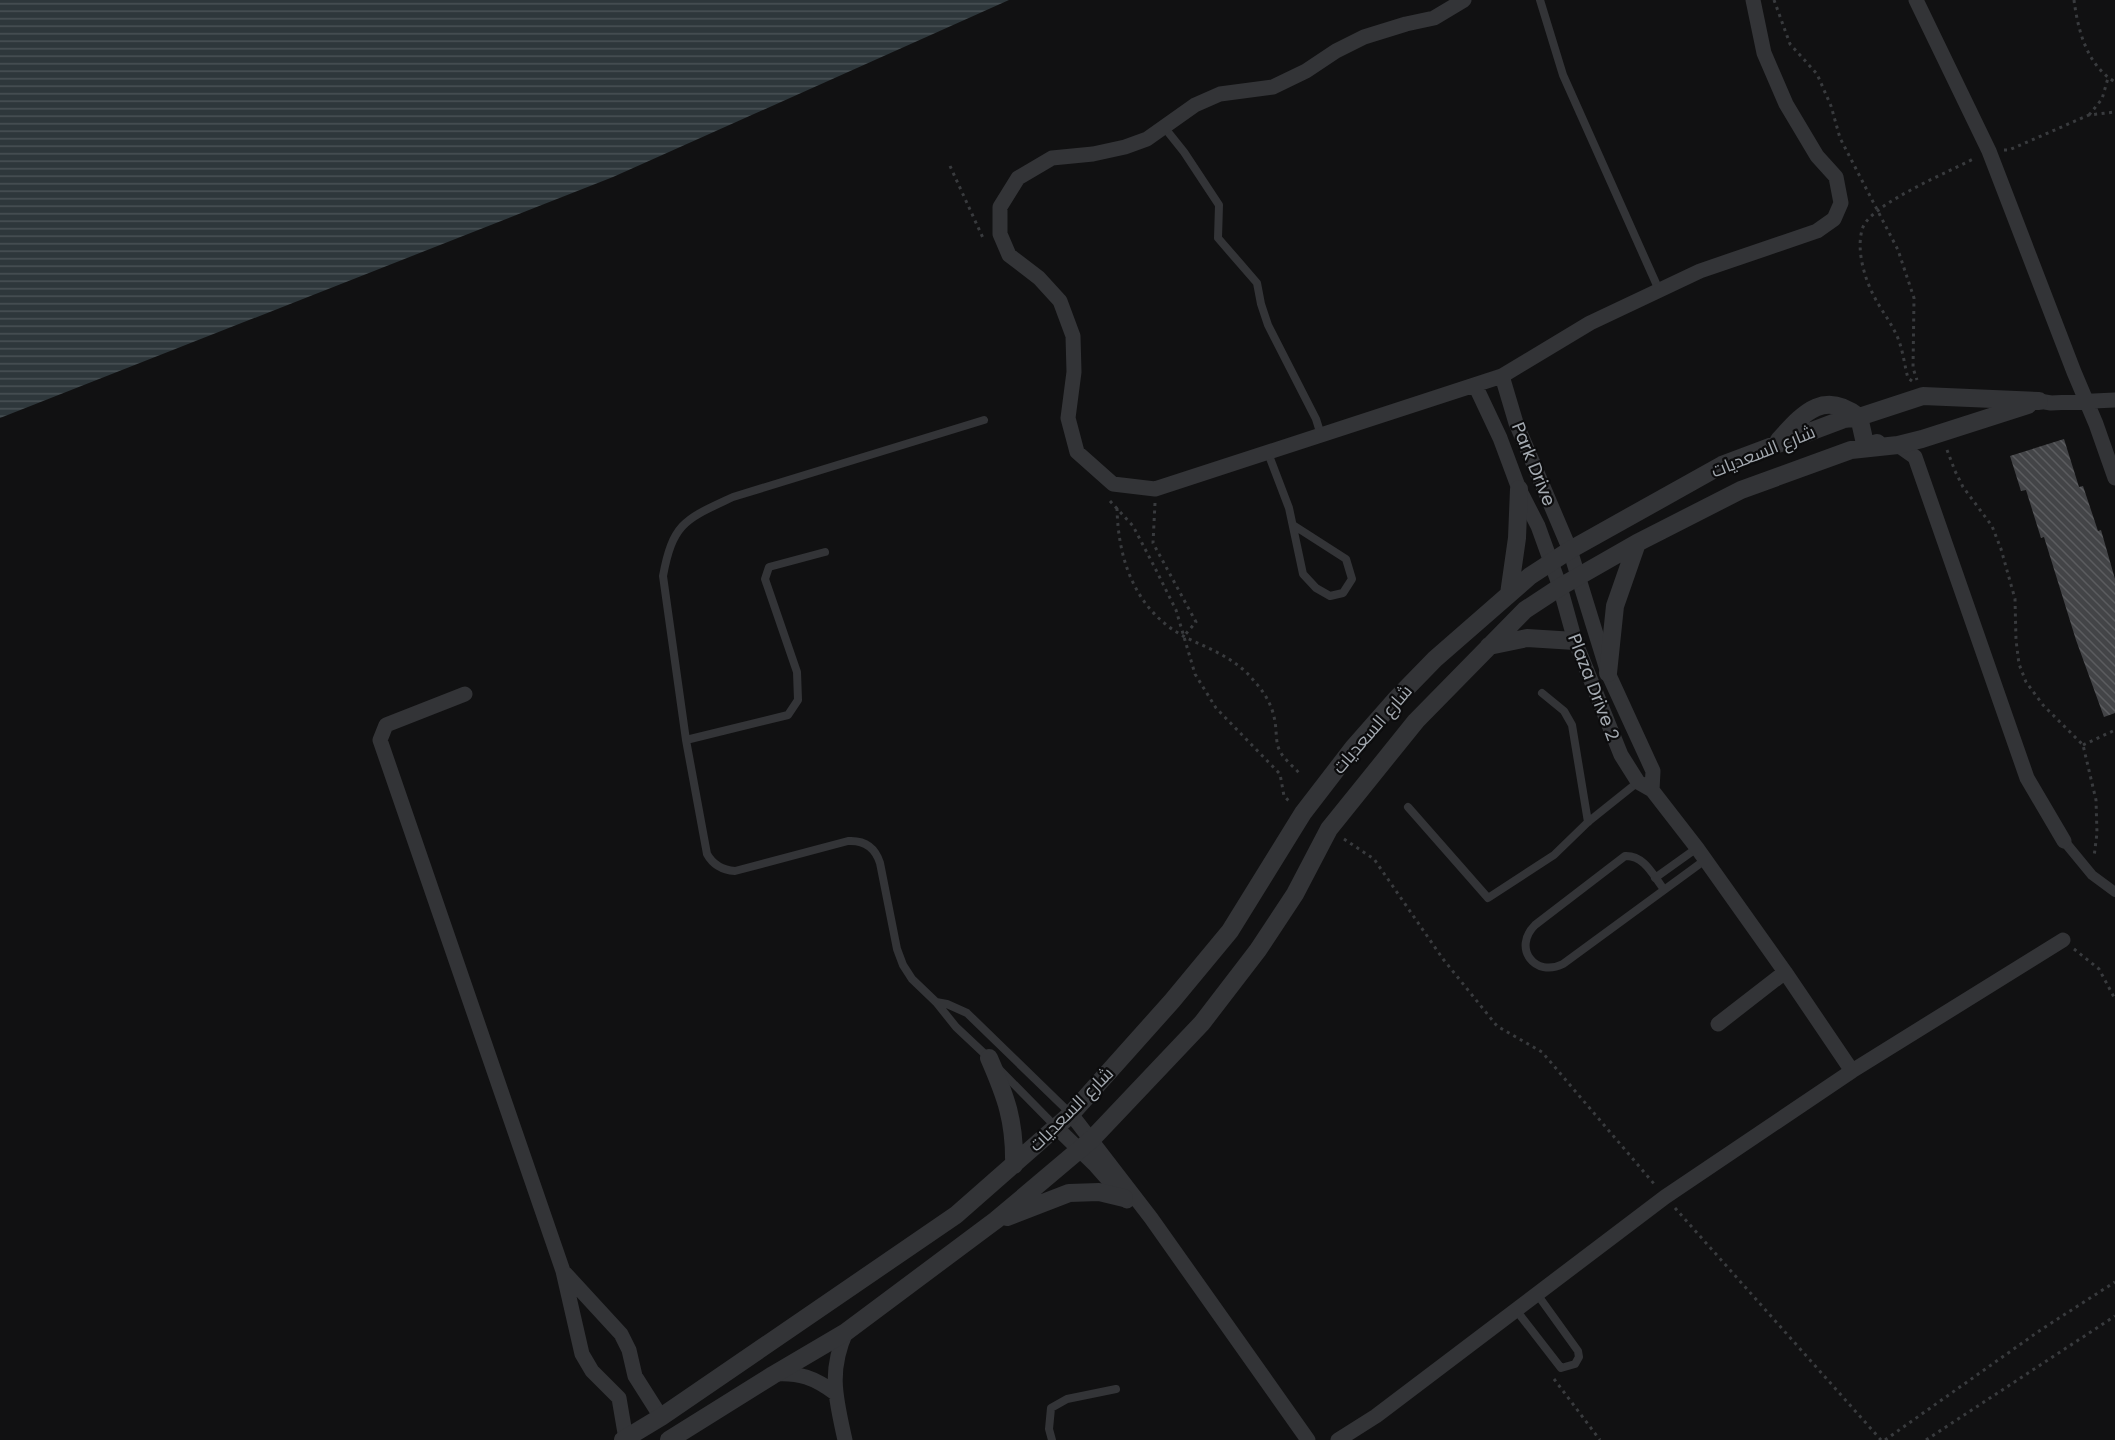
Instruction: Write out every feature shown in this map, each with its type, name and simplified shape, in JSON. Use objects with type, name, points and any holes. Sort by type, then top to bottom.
[{"type":"street","points":[[1464,0],[1434,18],[1364,37],[1336,51],[1306,71],[1272,87],[1220,94],[1195,105],[1148,139],[1125,147],[1052,158],[1018,178],[1000,207],[1000,234],[1009,255],[1040,278],[1060,301],[1072,336],[1074,372],[1068,418],[1077,452],[1113,484],[1155,489],[1502,376],[1590,323],[1659,290],[1700,271],[1818,231],[1834,219],[1841,203],[1836,177],[1818,156],[1786,104],[1764,53],[1753,0]]},
{"type":"street","points":[[1916,0],[1989,151],[2115,478]]},
{"type":"street","name":"Park Drive","points":[[1502,376],[1516,423],[1570,550],[1579,577]]},
{"type":"street","name":"Park Drive","points":[[1475,385],[1500,438],[1519,489],[1538,526],[1560,587]]},
{"type":"street","name":"شارع السعديات","points":[[632,1437],[956,1215],[1071,1114],[1172,1001],[1230,931],[1303,813],[1353,748],[1435,659],[1530,576],[1570,550],[1722,465],[1844,419],[1859,417],[1923,396],[2039,401]]},
{"type":"street","points":[[1859,417],[1866,448],[1920,429],[1947,432],[1943,398]]},
{"type":"street","points":[[2039,401],[2051,403],[2115,400]]},
{"type":"street","name":"شارع السعديات","points":[[669,1440],[846,1332],[996,1220],[1086,1144],[1202,1023],[1258,950],[1295,894],[1329,829],[1416,721],[1526,610],[1560,587],[1637,543],[1741,490],[1851,450],[1898,445],[1947,432],[2039,401]]},
{"type":"street","points":[[1898,445],[1915,457],[2027,778],[2064,841],[2092,875],[2115,892]]},
{"type":"street","points":[[1509,594],[1517,538],[1519,489]]},
{"type":"street","points":[[1608,673],[1615,606],[1637,543]]},
{"type":"street","name":"Plaza Drive 2","points":[[1579,577],[1608,673],[1653,771],[1645,786]]},
{"type":"street","name":"Plaza Drive 2","points":[[1560,587],[1575,641],[1621,755],[1701,854],[1852,1071]]},
{"type":"street","points":[[1489,646],[1527,638],[1575,641]]},
{"type":"street","points":[[465,694],[386,725],[381,740],[563,1271],[582,1354],[592,1371],[619,1398],[632,1437]]},
{"type":"street","points":[[1338,1440],[1376,1416],[1665,1197],[1852,1071],[2063,940]]},
{"type":"street","points":[[1718,1024],[1785,972]]},
{"type":"street","points":[[989,1058],[1004,1092],[1012,1118],[1015,1141],[1014,1165]]},
{"type":"street","points":[[1071,1114],[1086,1144],[1124,1198],[1167,1254],[1198,1286]]},
{"type":"street","points":[[1056,1127],[1086,1144],[1151,1218],[1308,1440]]},
{"type":"street","points":[[996,1220],[1069,1193],[1099,1192],[1124,1198]]},
{"type":"street","points":[[563,1271],[621,1334],[629,1350],[639,1384],[662,1417]]},
{"type":"street","points":[[845,1440],[835,1393],[835,1361],[846,1332]]},
{"type":"street","points":[[773,1375],[790,1373],[806,1376],[822,1383],[835,1393]]},
{"type":"lane","points":[[1540,0],[1563,75],[1659,290]]},
{"type":"lane","points":[[1164,127],[1184,152],[1219,205],[1218,238],[1257,283],[1268,326],[1316,419],[1321,435]]},
{"type":"lane","points":[[984,420],[733,497],[702,512],[679,528],[668,549],[663,576],[686,740],[710,860],[721,869],[735,871],[848,841],[856,841],[869,846],[880,863],[900,957],[912,979],[936,1002],[956,1027],[1056,1127]]},
{"type":"lane","points":[[1268,453],[1289,508],[1304,574],[1316,588],[1330,596],[1343,593],[1352,579],[1346,559],[1293,525]]},
{"type":"lane","points":[[686,740],[788,715],[798,700],[797,672],[765,579],[769,567],[825,552]]},
{"type":"lane","points":[[1542,693],[1564,711],[1572,725],[1588,822]]},
{"type":"lane","points":[[1408,807],[1488,898],[1554,855],[1588,822],[1645,786]]},
{"type":"lane","points":[[1655,878],[1701,854]]},
{"type":"lane","points":[[1664,888],[1636,857],[1625,856],[1530,930],[1526,941],[1527,953],[1539,966],[1545,968],[1563,964],[1664,888],[1701,854]]},
{"type":"lane","points":[[936,1002],[947,1004],[967,1014],[1071,1114]]},
{"type":"lane","points":[[1516,1310],[1561,1368],[1575,1364],[1579,1357],[1578,1351],[1537,1294]]},
{"type":"lane","points":[[1052,1440],[1049,1429],[1051,1408],[1067,1400],[1116,1389]]},
{"type":"path","points":[[1774,0],[1790,44],[1816,74],[1832,106],[1840,138],[1878,212],[1898,250],[1914,298],[1913,368],[1919,385],[1908,378],[1896,334],[1880,309],[1865,273],[1861,239],[1864,225],[1878,212],[1887,203],[1989,151],[2009,150],[2089,115],[2115,112]]},
{"type":"path","points":[[2074,0],[2084,44],[2093,61],[2108,78],[2115,82]]},
{"type":"path","points":[[2089,115],[2102,99],[2108,78]]},
{"type":"path","points":[[1947,432],[1955,471],[1963,487],[1992,526],[2001,549],[2014,599],[2019,664],[2026,682],[2043,705],[2083,745],[2096,800],[2097,833],[2092,875]]},
{"type":"path","points":[[1155,489],[1153,543],[1196,622],[1184,636]]},
{"type":"path","points":[[1117,508],[1118,535],[1123,561],[1132,583],[1165,623],[1184,636],[1234,661],[1254,680],[1267,697],[1275,720],[1281,753],[1299,773]]},
{"type":"path","points":[[2083,745],[2115,730]]},
{"type":"path","points":[[1329,829],[1374,859],[1443,959],[1497,1026],[1542,1052],[1665,1197],[1883,1440],[2042,1329],[2115,1282]]},
{"type":"path","points":[[2063,940],[2099,969],[2115,999]]},
{"type":"path","points":[[1926,1440],[2115,1316]]},
{"type":"shaded area","points":[[0,0],[1009,0],[613,177],[0,418]]},
{"type":"building","points":[[2064,439],[2079,487],[2083,486],[2098,531],[2101,530],[2115,579],[2115,713],[2104,717],[2076,640],[2044,537],[2041,538],[2026,490],[2021,491],[2010,456]]}]
